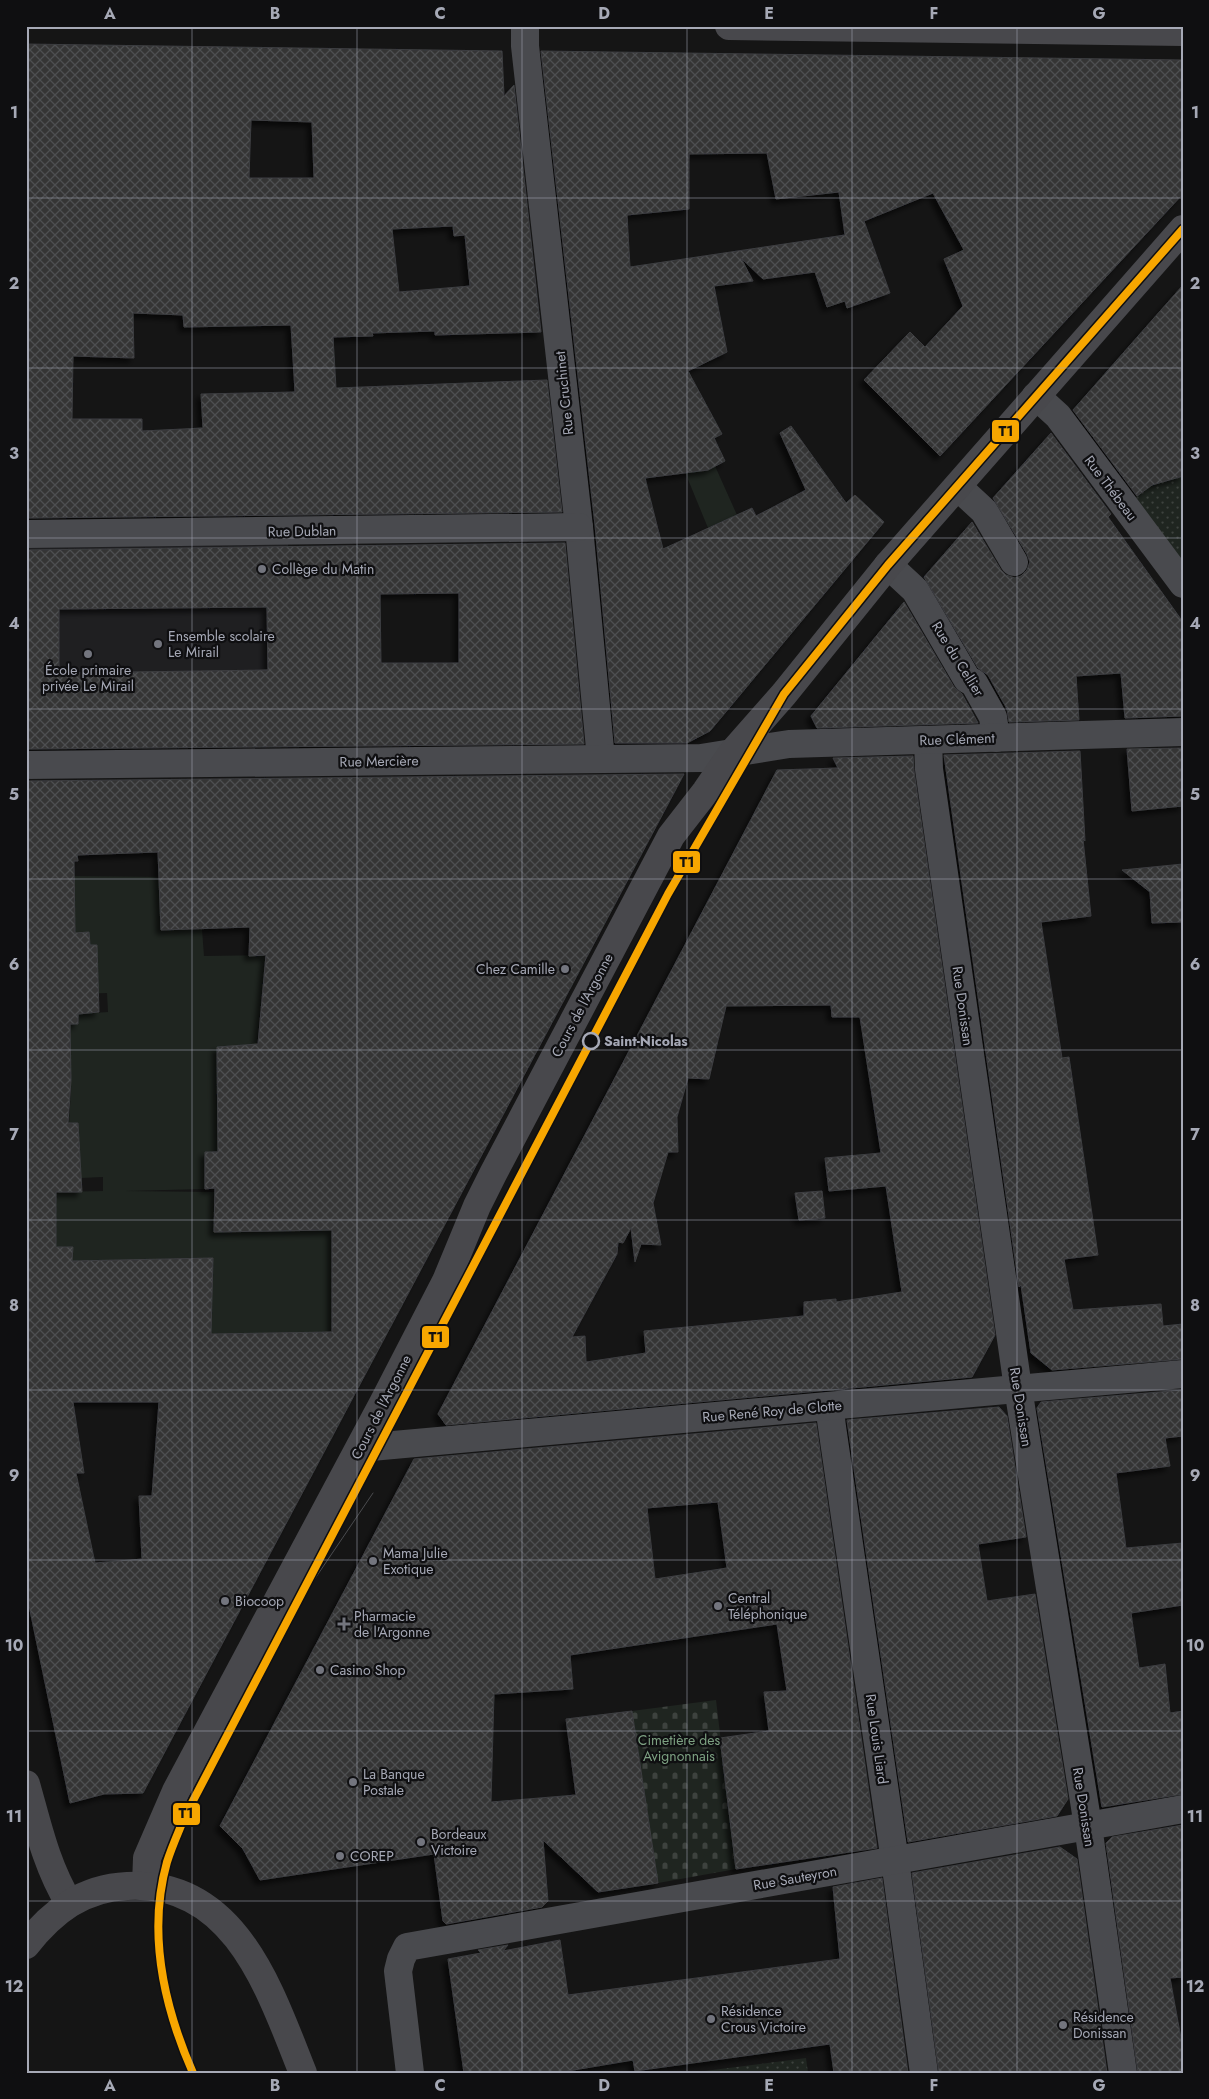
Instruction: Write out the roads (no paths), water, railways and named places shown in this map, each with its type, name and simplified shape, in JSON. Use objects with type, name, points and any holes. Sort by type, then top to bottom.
[{"type":"street","name":"Rue Cruchinet","points":[[525,26],[526,56],[579,527],[601,759]]},
{"type":"street","points":[[729,26],[1183,32]]},
{"type":"street","name":"Cours de l'Argonne","points":[[146,1885],[147,1858],[176,1791],[360,1448],[446,1281],[477,1206],[493,1174],[671,836],[706,792],[732,753],[784,694],[888,565],[1183,229]]},
{"type":"street","name":"Rue Thébeau","points":[[1036,396],[1058,416],[1183,584]]},
{"type":"street","points":[[958,487],[984,511],[1014,562]]},
{"type":"street","name":"Rue Dublan","points":[[26,534],[579,527]]},
{"type":"street","name":"Rue du Cellier","points":[[888,565],[915,590],[967,679],[974,683],[993,717],[996,738]]},
{"type":"street","name":"Rue Clément","points":[[732,753],[789,744],[1183,732]]},
{"type":"street","name":"Rue Donissan","points":[[928,740],[929,769],[1018,1388],[1088,1826],[1123,2073]]},
{"type":"street","name":"Rue Mercière","points":[[26,765],[701,758],[732,753]]},
{"type":"street","name":"Rue René Roy de Clotte","points":[[360,1448],[1183,1374]]},
{"type":"street","name":"Rue Louis Liard","points":[[829,1406],[924,2073]]},
{"type":"street","points":[[26,1784],[46,1859],[56,1882],[69,1903]]},
{"type":"street","name":"Rue Sauteyron","points":[[410,2073],[398,1971],[400,1959],[407,1948],[1183,1809]]},
{"type":"street","points":[[26,1945],[39,1928],[69,1903],[93,1892],[118,1886],[146,1885],[162,1887],[198,1902],[215,1914],[245,1948],[263,1976],[304,2073]]},
{"type":"tram line","points":[[291,1614],[373,1493]]},
{"type":"place","name":"Collège du Matin","points":[[262,569]]},
{"type":"place","name":"Ensemble scolaire Le Mirail","points":[[158,644]]},
{"type":"place","name":"École primaire privée Le Mirail","points":[[88,654]]},
{"type":"place","name":"Chez Camille","points":[[565,969]]},
{"type":"place","name":"Saint-Nicolas","points":[[591,1041]]},
{"type":"place","name":"Mama Julie Exotique","points":[[373,1561]]},
{"type":"place","name":"Biocoop","points":[[225,1601]]},
{"type":"place","name":"Central Téléphonique","points":[[718,1606]]},
{"type":"place","name":"Pharmacie de l'Argonne","points":[[344,1624]]},
{"type":"place","name":"Casino Shop","points":[[320,1670]]},
{"type":"place","name":"La Banque Postale","points":[[353,1782]]},
{"type":"place","name":"Bordeaux Victoire","points":[[421,1842]]},
{"type":"place","name":"COREP","points":[[340,1856]]},
{"type":"place","name":"Résidence Crous Victoire","points":[[711,2019]]},
{"type":"place","name":"Résidence Donissan","points":[[1063,2025]]},
{"type":"park label","name":"Cimetière des Avignonnais","points":[[679,1748]]}]
